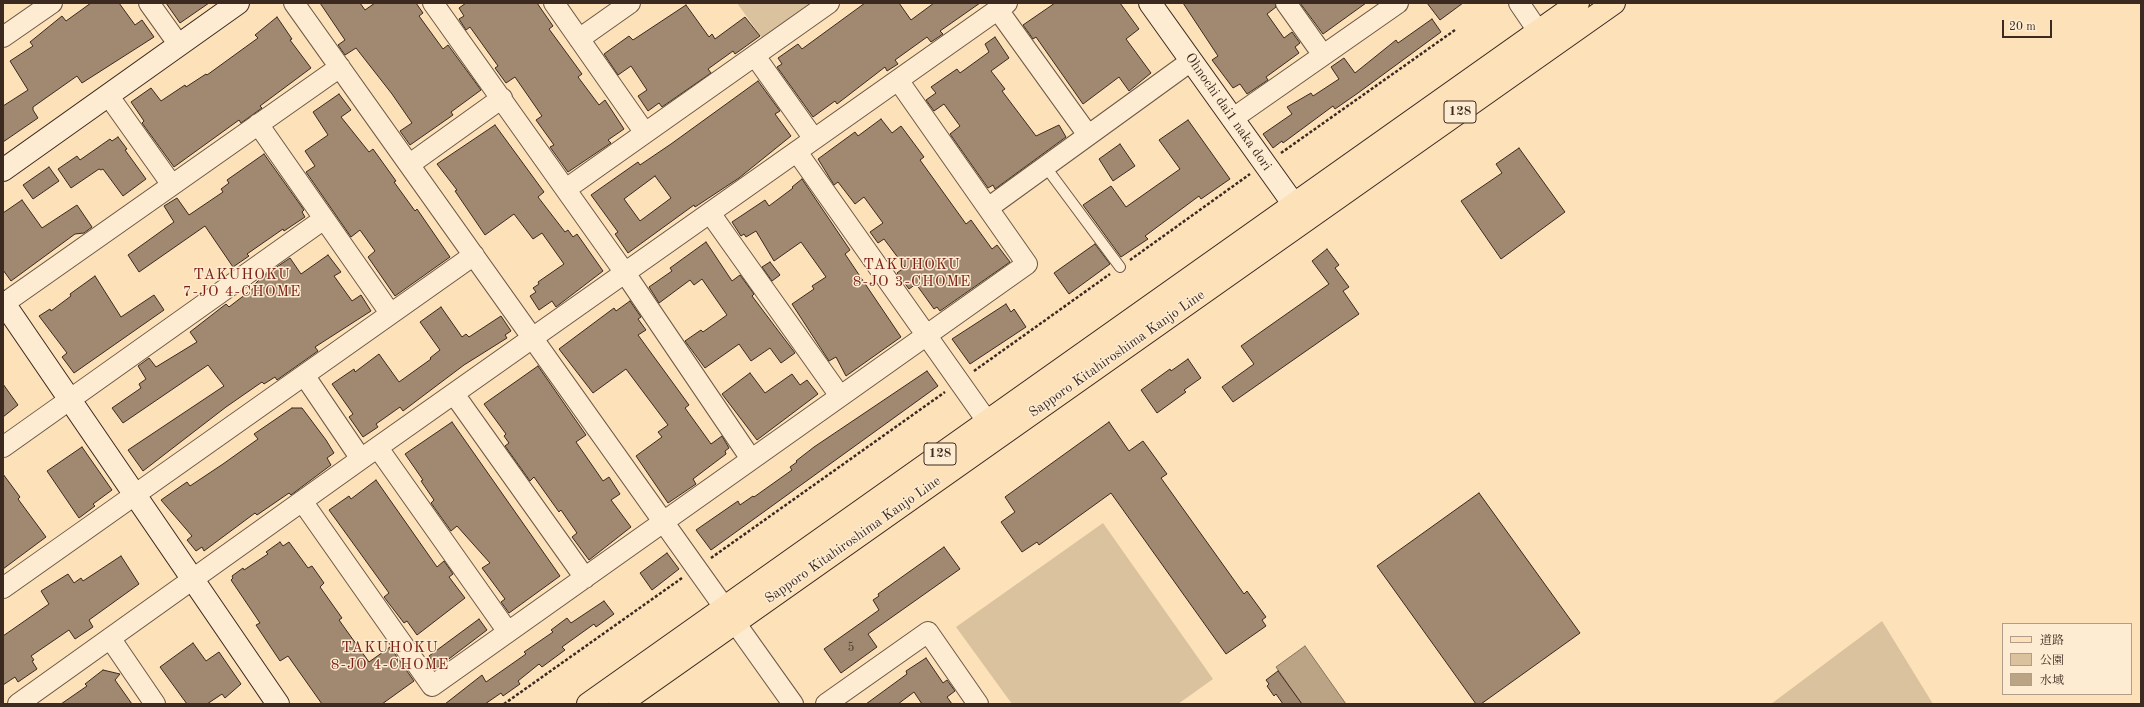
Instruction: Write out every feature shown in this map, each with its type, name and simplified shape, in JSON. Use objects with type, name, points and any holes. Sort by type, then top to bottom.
[{"type":"main road","name":"Sapporo Kitahiroshima Kanjo Line","points":[[1544,40],[1578,3]]},
{"type":"main road","name":"Sapporo Kitahiroshima Kanjo Line","points":[[588,704],[730,615],[1544,40],[1614,3]]},
{"type":"main road","name":"Sapporo Kitahiroshima Kanjo Line","points":[[620,704],[730,615],[987,421],[1299,213]]},
{"type":"street","points":[[149,3],[179,45]]},
{"type":"street","points":[[3,170],[238,3]]},
{"type":"street","points":[[294,3],[534,338],[793,704]]},
{"type":"street","points":[[433,3],[502,98],[625,274],[751,459]]},
{"type":"street","points":[[554,3],[645,133]]},
{"type":"street","points":[[579,39],[630,3]]},
{"type":"street","points":[[566,190],[828,3]]},
{"type":"street","name":"Ohnochi dai1 naka dori","points":[[1150,3],[1299,213]]},
{"type":"street","points":[[1286,3],[1323,55]]},
{"type":"street","points":[[1232,119],[1398,3]]},
{"type":"street","points":[[1519,3],[1544,40]]},
{"type":"street","points":[[3,37],[44,5]]},
{"type":"street","points":[[29,701],[110,638],[192,579],[1003,5],[1088,135]]},
{"type":"street","points":[[755,56],[814,139]]},
{"type":"street","points":[[988,208],[1191,61]]},
{"type":"street","points":[[278,704],[3,303],[340,67]]},
{"type":"street","points":[[302,501],[432,686],[585,578],[1027,264],[898,80]]},
{"type":"street","points":[[108,95],[172,185]]},
{"type":"street","points":[[410,164],[502,98]]},
{"type":"street","points":[[258,124],[390,313]]},
{"type":"street","points":[[797,152],[987,421]]},
{"type":"street","points":[[710,213],[840,396]]},
{"type":"street","points":[[3,447],[324,219]]},
{"type":"street","points":[[3,588],[474,255]]},
{"type":"street","points":[[304,374],[370,453],[508,632]]},
{"type":"street","points":[[454,394],[585,578]]},
{"type":"street","points":[[826,704],[928,632],[978,704]]},
{"type":"street","points":[[110,638],[155,704]]},
{"type":"lane","points":[[1045,166],[1120,267]]},
{"type":"path","points":[[1284,151],[1455,30]]},
{"type":"path","points":[[710,559],[949,389]]},
{"type":"path","points":[[504,704],[683,577]]},
{"type":"green space","points":[[737,3],[810,3],[762,38]]},
{"type":"green space","points":[[1103,523],[1213,679],[1178,704],[1012,704],[956,627]]},
{"type":"green space","points":[[1882,621],[1933,704],[1771,704]]},
{"type":"water","points":[[1305,646],[1346,704],[1302,704],[1276,667]]},
{"type":"building","points":[[91,3],[119,3],[135,25],[142,20],[154,37],[82,83],[77,76],[33,107],[33,110],[38,118],[3,142],[3,106],[28,90],[10,61],[33,46],[30,42],[62,16],[66,21]]},
{"type":"building","points":[[166,3],[209,3],[180,23]]},
{"type":"building","points":[[320,3],[360,3],[365,10],[375,3],[416,3],[423,13],[419,16],[443,49],[448,45],[481,90],[451,112],[453,115],[410,145],[400,131],[412,123],[392,94],[356,48],[345,55],[338,45],[345,40]]},
{"type":"building","points":[[466,3],[537,3],[553,26],[549,29],[582,74],[578,77],[599,105],[605,100],[624,129],[608,140],[611,143],[568,172],[550,147],[554,145],[536,120],[542,116],[515,77],[506,83],[495,68],[498,66],[470,27],[466,30],[459,19],[464,16],[459,8]]},
{"type":"building","points":[[865,3],[899,3],[911,20],[934,3],[980,3],[940,31],[943,34],[931,42],[927,37],[895,60],[898,64],[887,71],[885,67],[837,104],[835,101],[813,117],[777,67],[782,64],[778,58],[798,44],[802,49]]},
{"type":"building","points":[[1055,3],[1120,3],[1139,29],[1126,39],[1151,73],[1129,91],[1119,77],[1083,104],[1036,37],[1033,39],[1023,25]]},
{"type":"building","points":[[1183,3],[1275,3],[1276,7],[1267,14],[1284,38],[1292,32],[1300,43],[1295,47],[1299,53],[1266,77],[1268,80],[1247,94],[1240,84],[1233,88],[1212,60],[1218,56]]},
{"type":"building","points":[[1300,3],[1366,3],[1323,34]]},
{"type":"building","points":[[1427,3],[1463,3],[1440,20]]},
{"type":"building","points":[[686,5],[709,37],[712,34],[715,39],[745,17],[760,36],[735,54],[733,51],[708,69],[711,73],[662,107],[659,103],[648,111],[638,96],[647,90],[631,66],[618,75],[604,54],[629,36],[633,40]]},
{"type":"building","points":[[277,17],[292,39],[290,40],[311,68],[260,106],[262,108],[241,123],[239,120],[174,167],[142,123],[144,121],[131,102],[151,88],[161,101],[185,85],[186,87],[206,74],[207,75],[258,38],[255,35]]},
{"type":"building","points":[[1432,19],[1441,32],[1335,109],[1333,106],[1283,143],[1282,141],[1273,148],[1263,134],[1292,114],[1287,107],[1311,93],[1313,96],[1339,79],[1331,67],[1344,58],[1355,73],[1396,40],[1398,43]]},
{"type":"building","points":[[995,37],[1009,58],[991,71],[1005,89],[1002,91],[1036,136],[1059,125],[1066,137],[995,189],[993,185],[988,188],[950,134],[960,126],[944,104],[934,111],[926,100],[936,93],[931,87],[957,69],[960,73],[989,52],[985,44]]},
{"type":"building","points":[[758,81],[780,111],[775,114],[791,136],[739,178],[695,207],[694,205],[628,253],[615,234],[618,232],[591,195],[638,162],[640,165]],"holes":[[[655,176],[671,198],[640,221],[624,199]]]},
{"type":"building","points":[[339,94],[351,110],[341,117],[369,152],[373,149],[396,181],[394,182],[415,211],[417,209],[450,257],[395,296],[368,257],[375,251],[360,230],[351,237],[306,172],[315,166],[305,151],[328,135],[313,112]]},
{"type":"building","points":[[881,119],[892,133],[901,126],[924,157],[920,160],[966,224],[971,220],[992,249],[997,245],[1010,262],[940,311],[937,307],[934,309],[916,284],[909,289],[897,273],[905,267],[884,239],[878,243],[870,232],[883,223],[864,197],[855,204],[838,182],[834,185],[818,159],[855,132],[858,136]]},
{"type":"building","points":[[1188,120],[1230,179],[1201,199],[1199,196],[1145,236],[1148,239],[1121,257],[1083,205],[1111,186],[1126,207],[1180,169],[1159,140]]},
{"type":"building","points":[[495,125],[544,192],[538,197],[565,232],[568,230],[573,237],[577,234],[603,271],[556,307],[552,301],[539,310],[530,296],[536,292],[533,288],[539,284],[538,282],[564,264],[542,233],[533,239],[514,214],[485,235],[455,191],[457,190],[437,164]]},
{"type":"building","points":[[118,137],[127,149],[125,150],[146,179],[123,196],[103,169],[99,169],[71,188],[58,169],[77,156],[80,160],[110,139],[112,141]]},
{"type":"building","points":[[1120,144],[1135,166],[1113,181],[1099,159]]},
{"type":"building","points":[[1519,148],[1565,212],[1501,259],[1461,201],[1502,173],[1496,164]]},
{"type":"building","points":[[264,154],[304,210],[302,212],[305,217],[284,231],[283,229],[247,254],[249,256],[233,267],[205,226],[139,272],[128,255],[174,222],[164,206],[177,198],[189,215],[223,192],[221,189],[229,183],[227,180]]},
{"type":"building","points":[[49,167],[59,181],[33,199],[23,185]]},
{"type":"building","points":[[802,179],[850,250],[845,254],[901,337],[846,376],[836,357],[829,361],[792,304],[814,289],[812,286],[826,277],[801,242],[774,261],[756,231],[746,237],[744,234],[741,236],[732,222],[765,200],[769,206],[793,188],[792,187]]},
{"type":"building","points":[[22,200],[42,228],[77,205],[92,227],[84,233],[75,234],[11,281],[3,270],[3,213]]},
{"type":"building","points":[[706,242],[732,281],[740,275],[754,294],[752,296],[795,353],[781,363],[770,348],[751,361],[739,344],[705,368],[685,341],[701,330],[703,332],[727,315],[702,279],[694,285],[690,280],[659,303],[649,287],[672,271],[670,268]]},
{"type":"building","points":[[1095,244],[1110,264],[1069,294],[1054,273]]},
{"type":"building","points":[[1327,249],[1339,265],[1335,268],[1349,287],[1343,291],[1359,314],[1233,402],[1222,387],[1254,364],[1241,346],[1329,284],[1312,261]]},
{"type":"building","points":[[328,255],[341,272],[334,276],[352,301],[361,295],[371,311],[315,347],[318,351],[277,380],[275,377],[264,384],[262,382],[226,407],[143,471],[128,450],[224,386],[208,365],[123,423],[112,408],[141,388],[139,384],[146,379],[138,366],[149,358],[156,367],[197,342],[190,332],[226,304],[229,307],[255,287],[254,285],[262,277],[290,258],[301,274]]},
{"type":"building","points":[[770,262],[780,275],[772,281],[762,267]]},
{"type":"building","points":[[95,276],[121,317],[154,295],[164,310],[74,373],[62,357],[67,353],[39,316],[50,309],[51,311],[71,296],[70,294]]},
{"type":"building","points":[[630,301],[641,317],[638,319],[646,330],[638,335],[689,405],[685,408],[711,444],[722,436],[729,448],[725,451],[726,454],[693,479],[696,484],[668,503],[636,456],[662,437],[658,432],[668,425],[626,369],[593,393],[559,349],[614,308],[616,311]]},
{"type":"building","points":[[1006,304],[1011,312],[1014,309],[1026,327],[970,364],[952,339]]},
{"type":"building","points":[[441,307],[462,337],[466,334],[469,337],[501,316],[511,331],[505,335],[507,338],[464,365],[403,411],[400,407],[376,424],[378,427],[363,437],[349,417],[353,414],[332,384],[354,369],[355,372],[379,354],[399,382],[431,359],[430,358],[440,350],[420,322]]},
{"type":"building","points":[[1188,359],[1201,378],[1184,390],[1186,392],[1157,413],[1141,390],[1170,369],[1171,371]]},
{"type":"building","points":[[538,366],[586,435],[576,442],[603,481],[609,477],[620,494],[611,500],[631,527],[589,560],[572,537],[577,533],[561,510],[559,512],[534,477],[530,481],[505,446],[509,443],[504,436],[506,434],[484,404]]},
{"type":"building","points":[[927,371],[938,386],[711,550],[696,530],[738,501],[740,505],[753,496],[754,497],[792,470],[790,467],[814,447]]},
{"type":"building","points":[[750,373],[765,393],[792,374],[800,385],[807,380],[818,394],[757,440],[722,394]]},
{"type":"building","points":[[3,384],[18,405],[3,417]]},
{"type":"building","points":[[292,408],[302,408],[326,440],[334,453],[327,458],[331,465],[291,495],[289,493],[257,515],[255,513],[204,551],[202,547],[196,551],[187,540],[192,536],[161,500],[187,482],[190,486],[223,464],[258,439],[254,434]]},
{"type":"building","points":[[452,422],[560,576],[509,613],[501,602],[505,599],[482,568],[490,563],[457,526],[451,531],[431,503],[434,500],[421,481],[423,480],[405,454]]},
{"type":"building","points":[[1109,422],[1129,451],[1143,441],[1167,474],[1161,478],[1244,594],[1247,591],[1266,617],[1262,620],[1266,626],[1226,654],[1111,493],[1039,545],[1037,542],[1022,552],[1001,522],[1015,512],[1005,497]]},
{"type":"building","points":[[82,447],[112,490],[93,504],[95,506],[79,518],[47,471]]},
{"type":"building","points":[[3,474],[20,497],[18,499],[46,537],[3,569]]},
{"type":"building","points":[[376,480],[437,567],[444,561],[453,574],[449,577],[465,598],[417,635],[407,621],[404,623],[384,597],[389,593],[329,510],[349,496],[351,499]]},
{"type":"building","points":[[1479,493],[1580,633],[1481,704],[1476,704],[1377,566]]},
{"type":"building","points":[[280,542],[283,546],[289,542],[308,568],[312,566],[324,583],[320,587],[342,618],[339,620],[369,662],[390,647],[414,681],[382,704],[322,704],[288,656],[280,661],[256,625],[260,623],[231,580],[233,578],[232,576],[268,554],[266,552]]},
{"type":"building","points":[[944,547],[960,569],[868,634],[877,647],[841,673],[824,649],[879,610],[873,600],[879,596],[878,594]]},
{"type":"building","points":[[667,553],[679,569],[652,590],[640,573]]},
{"type":"building","points":[[121,556],[139,584],[89,620],[93,627],[75,639],[69,630],[31,656],[37,669],[18,682],[15,677],[3,685],[3,636],[49,604],[41,591],[68,574],[74,583],[81,578],[83,581]]},
{"type":"building","points":[[604,601],[614,614],[596,627],[594,624],[562,647],[565,650],[542,667],[539,664],[518,681],[520,684],[503,696],[501,693],[485,704],[445,704],[482,675],[486,682],[526,654],[524,652],[553,632],[551,630],[567,618],[571,623]]},
{"type":"building","points":[[479,619],[487,630],[437,668],[429,656]]},
{"type":"building","points":[[193,643],[206,661],[219,652],[241,684],[225,698],[222,694],[207,704],[187,704],[160,667]]},
{"type":"building","points":[[926,658],[943,683],[947,680],[955,691],[947,697],[952,704],[922,704],[914,692],[898,704],[866,704],[907,674],[906,671]]},
{"type":"building","points":[[103,670],[120,674],[115,680],[132,704],[61,704],[87,686],[85,684]]},
{"type":"building","points":[[1278,671],[1302,704],[1283,704],[1276,694],[1274,696],[1267,686],[1269,684],[1266,680]]},
{"type":"district","name":"TAKUHOKU 8-JO 3-CHOME","points":[[912,274]]},
{"type":"district","name":"TAKUHOKU 7-JO 4-CHOME","points":[[242,284]]},
{"type":"district","name":"TAKUHOKU 8-JO 4-CHOME","points":[[390,656]]}]
